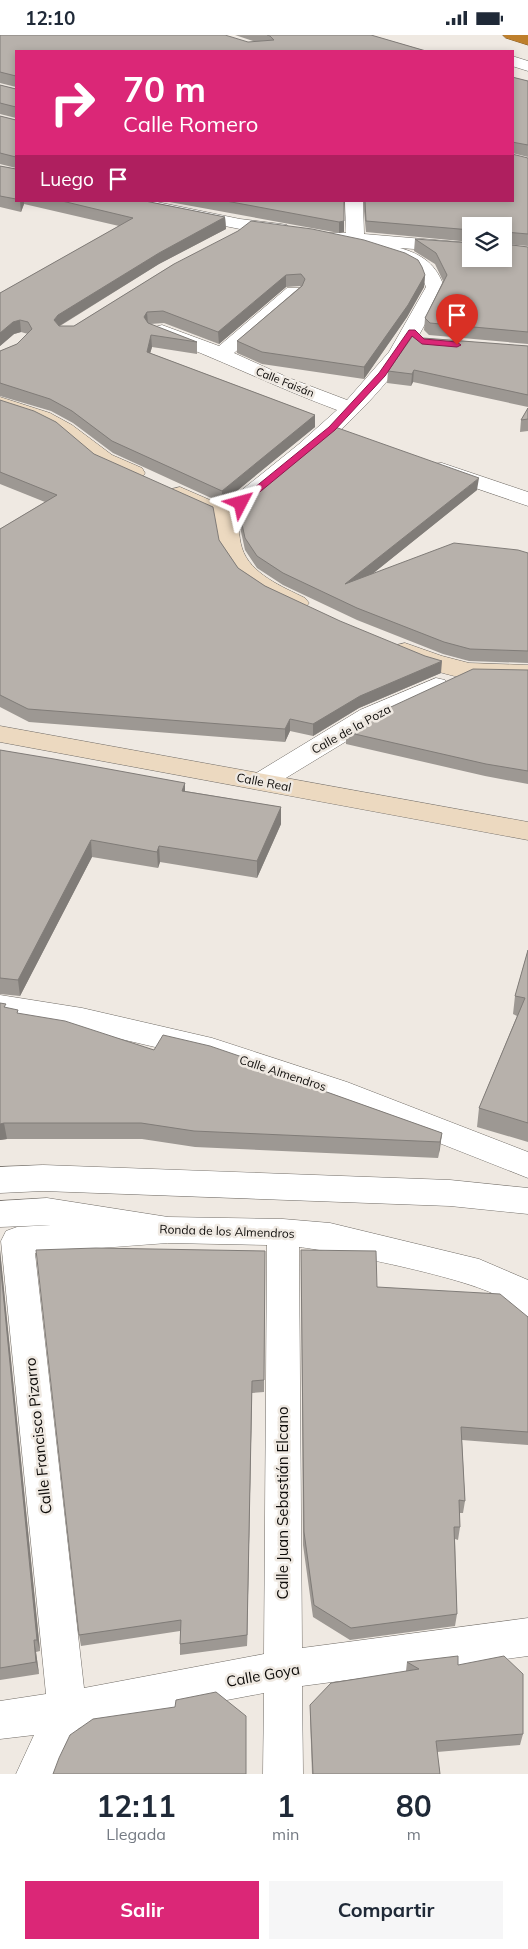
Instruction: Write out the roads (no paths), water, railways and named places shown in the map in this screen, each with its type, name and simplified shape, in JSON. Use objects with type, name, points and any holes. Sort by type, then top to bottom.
[{"type":"highway","points":[[511,35],[528,40]]},
{"type":"street","points":[[514,62],[528,66]]},
{"type":"street","points":[[129,202],[246,225],[347,239],[462,246]]},
{"type":"street","points":[[347,239],[354,202]]},
{"type":"street","points":[[223,242],[246,225]]},
{"type":"street","points":[[226,515],[341,432],[351,407],[417,336],[435,287],[432,273],[416,260],[347,239]]},
{"type":"street","points":[[220,355],[294,292]]},
{"type":"street","name":"Calle Faisán","points":[[156,329],[282,382],[351,407]]},
{"type":"street","points":[[0,403],[42,417],[64,429],[104,459],[226,515]]},
{"type":"street","points":[[422,462],[528,499]]},
{"type":"street","points":[[226,515],[232,551],[248,574],[274,592],[315,612]]},
{"type":"street","points":[[383,641],[434,662],[469,671],[528,673]]},
{"type":"street","name":"Calle de la Poza","points":[[262,781],[369,716],[469,671]]},
{"type":"street","name":"Calle Real","points":[[0,733],[528,831]]},
{"type":"street","name":"Calle Almendros","points":[[0,1006],[82,1019],[212,1049],[336,1090],[528,1165]]},
{"type":"street","points":[[0,1180],[43,1178],[450,1193],[528,1201]]},
{"type":"street","name":"Ronda de los Almendros","points":[[0,1213],[47,1211],[168,1230],[283,1232],[330,1237],[479,1273],[518,1291],[528,1308]]},
{"type":"street","name":"Calle Francisco Pizarro","points":[[67,1711],[17,1241],[168,1230]]},
{"type":"street","name":"Calle Juan Sebastián Elcano","points":[[283,1232],[283,1774]]},
{"type":"street","name":"Calle Goya","points":[[0,1721],[67,1711],[282,1670],[528,1637]]},
{"type":"street","points":[[36,1774],[67,1711]]}]
